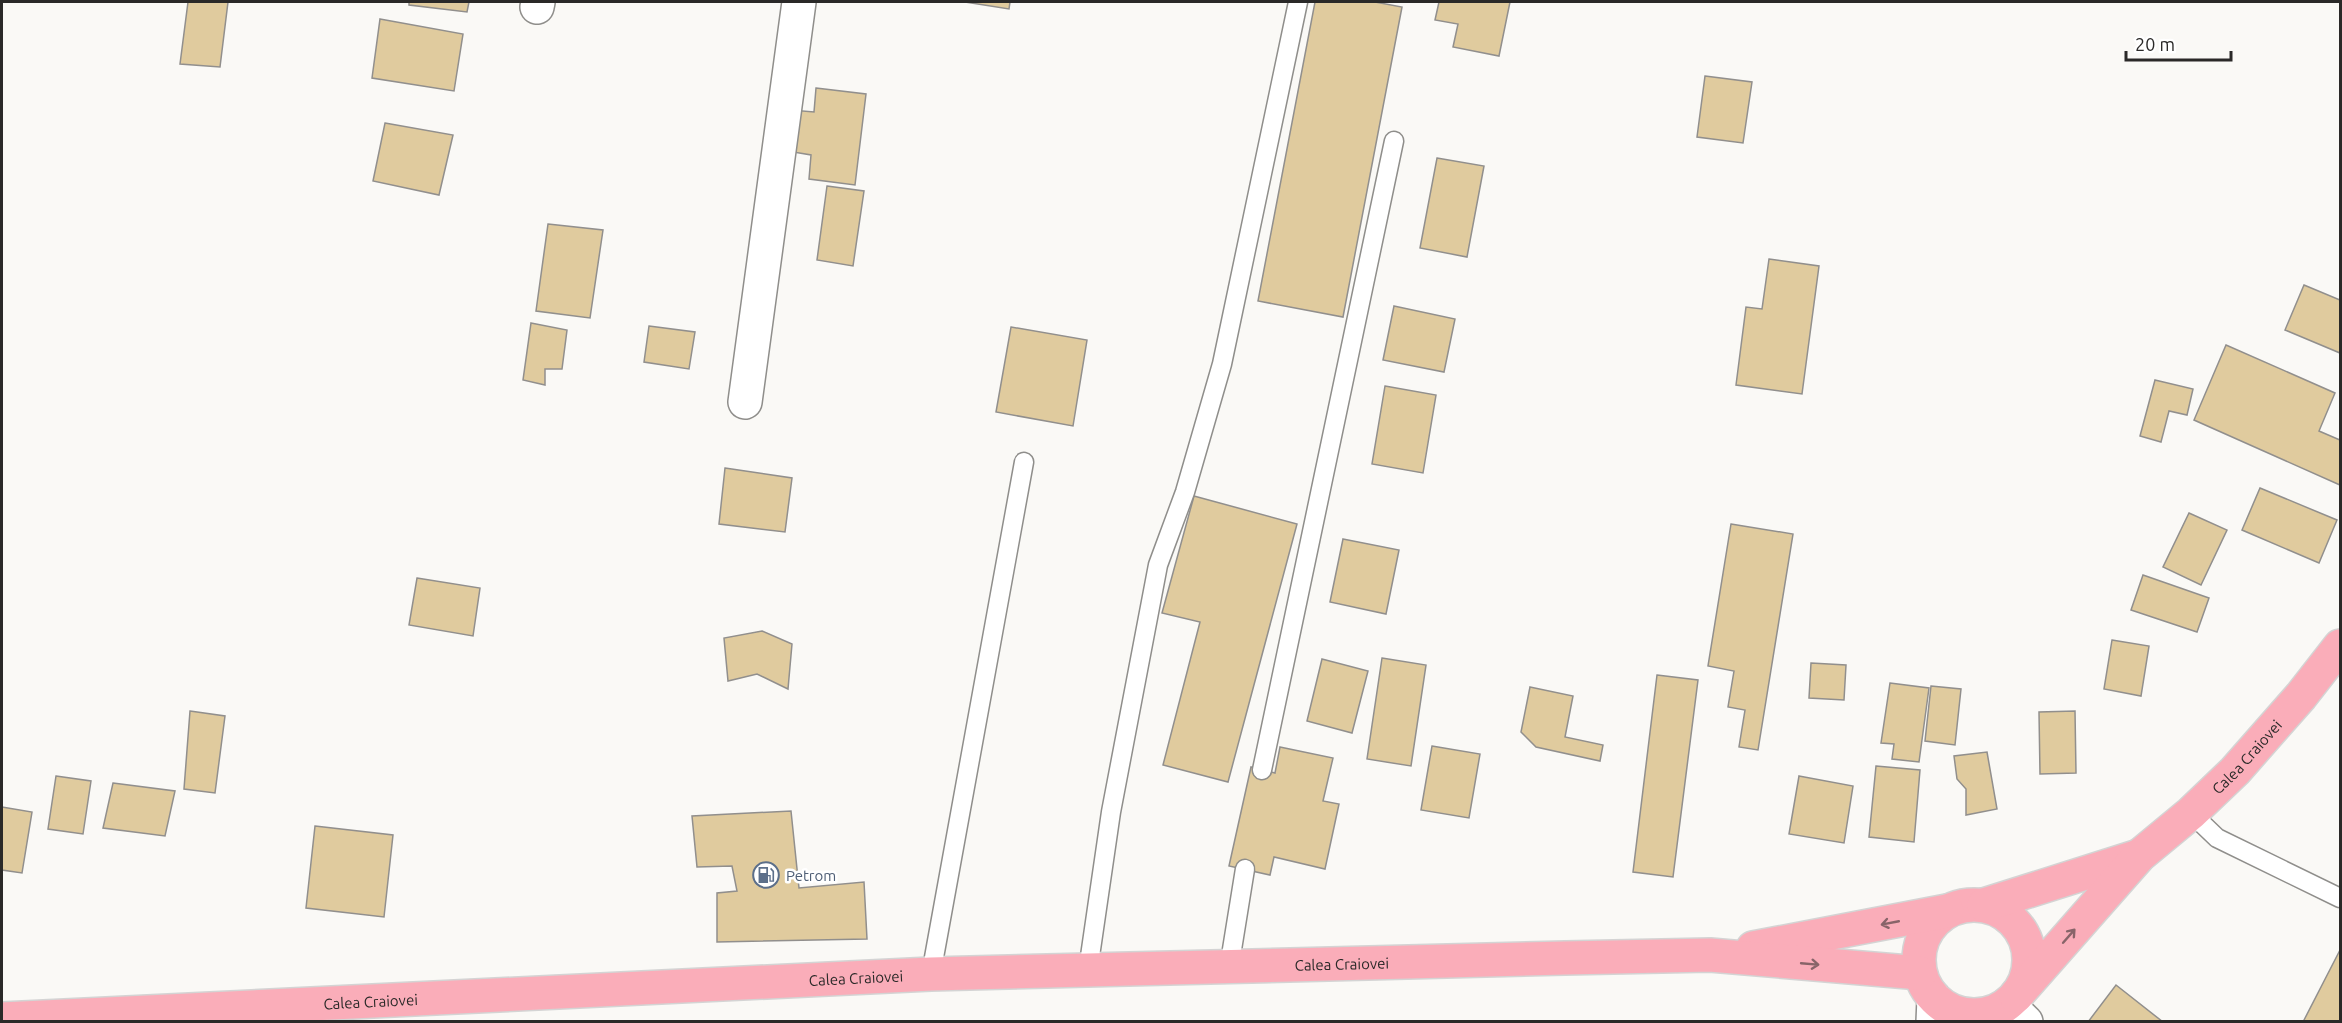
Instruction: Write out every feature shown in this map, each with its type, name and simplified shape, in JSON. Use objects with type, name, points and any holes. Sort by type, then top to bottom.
[{"type":"main road","name":"Calea Craiovei","points":[[2006,1011],[2139,856],[2191,813],[2235,771],[2301,696],[2340,646]]},
{"type":"main road","name":"Calea Craiovei","points":[[1984,906],[2139,856]]},
{"type":"main road","points":[[1965,905],[1984,906],[2002,912],[2017,925],[2026,942],[2030,960],[2026,980],[2006,1011],[1971,1016],[1950,1011],[1929,997],[1919,955],[1923,938],[1933,922],[1947,911],[1965,905]]},
{"type":"main road","name":"Calea Craiovei","points":[[2,1019],[931,974],[1710,955],[1947,911]]},
{"type":"main road","name":"Calea Craiovei","points":[[1710,955],[1929,997]]},
{"type":"street","points":[[745,402],[799,2]]},
{"type":"lane","points":[[1088,970],[1111,812],[1158,565],[1185,492],[1222,364],[1298,2]]},
{"type":"lane","points":[[1262,770],[1394,141]]},
{"type":"lane","points":[[931,974],[1024,462]]},
{"type":"lane","points":[[2191,813],[2217,838],[2340,898]]},
{"type":"lane","points":[[1229,968],[1245,869]]},
{"type":"building","points":[[188,2],[228,2],[220,67],[180,64]]},
{"type":"building","points":[[409,2],[469,2],[467,12],[409,5]]},
{"type":"building","points":[[965,2],[1010,2],[1009,9]]},
{"type":"building","points":[[1315,2],[1375,2],[1402,7],[1343,317],[1258,301]]},
{"type":"building","points":[[1439,2],[1510,2],[1499,56],[1453,47],[1458,24],[1435,20]]},
{"type":"building","points":[[380,19],[463,34],[454,91],[372,78]]},
{"type":"building","points":[[1705,76],[1752,82],[1743,143],[1697,137]]},
{"type":"building","points":[[816,88],[866,94],[855,185],[809,179],[811,155],[787,151],[791,110],[814,112]]},
{"type":"building","points":[[385,123],[453,135],[439,195],[373,181]]},
{"type":"building","points":[[1437,158],[1484,166],[1467,257],[1420,248]]},
{"type":"building","points":[[827,186],[864,191],[853,266],[817,260]]},
{"type":"building","points":[[548,224],[603,230],[590,318],[536,311]]},
{"type":"building","points":[[1769,259],[1819,266],[1802,394],[1736,385],[1746,307],[1762,309]]},
{"type":"building","points":[[2304,285],[2340,300],[2340,353],[2285,330]]},
{"type":"building","points":[[1394,306],[1455,319],[1444,372],[1383,360]]},
{"type":"building","points":[[531,323],[567,330],[562,369],[545,369],[545,385],[523,380]]},
{"type":"building","points":[[649,326],[695,332],[689,369],[644,362]]},
{"type":"building","points":[[1011,327],[1087,340],[1073,426],[996,412]]},
{"type":"building","points":[[2226,345],[2335,393],[2319,431],[2340,440],[2340,485],[2194,420]]},
{"type":"building","points":[[2155,380],[2193,389],[2187,415],[2169,411],[2161,442],[2140,436]]},
{"type":"building","points":[[1385,386],[1436,395],[1423,473],[1372,464]]},
{"type":"building","points":[[725,468],[792,478],[785,532],[719,524]]},
{"type":"building","points":[[2260,488],[2337,520],[2319,563],[2242,530]]},
{"type":"building","points":[[1194,496],[1297,524],[1228,782],[1163,765],[1200,622],[1162,613]]},
{"type":"building","points":[[2189,513],[2227,530],[2201,585],[2163,567]]},
{"type":"building","points":[[1731,524],[1793,534],[1758,750],[1739,747],[1745,710],[1728,707],[1734,671],[1708,666]]},
{"type":"building","points":[[1343,539],[1399,550],[1386,614],[1330,602]]},
{"type":"building","points":[[2143,575],[2209,598],[2197,632],[2131,610]]},
{"type":"building","points":[[417,578],[480,588],[473,636],[409,625]]},
{"type":"building","points":[[762,631],[792,644],[788,689],[757,674],[728,681],[724,638]]},
{"type":"building","points":[[2112,640],[2149,646],[2141,696],[2104,689]]},
{"type":"building","points":[[1382,658],[1426,665],[1411,766],[1367,759]]},
{"type":"building","points":[[1322,659],[1368,671],[1352,733],[1307,721]]},
{"type":"building","points":[[1811,663],[1846,665],[1844,700],[1809,698]]},
{"type":"building","points":[[1657,675],[1698,680],[1673,877],[1633,872]]},
{"type":"building","points":[[1890,683],[1929,688],[1919,762],[1892,759],[1894,744],[1881,743]]},
{"type":"building","points":[[1931,686],[1961,689],[1955,745],[1925,741]]},
{"type":"building","points":[[1530,687],[1573,696],[1565,737],[1603,745],[1600,761],[1536,747],[1521,732]]},
{"type":"building","points":[[190,711],[225,716],[215,793],[184,789]]},
{"type":"building","points":[[2075,711],[2076,773],[2040,774],[2039,712]]},
{"type":"building","points":[[1432,746],[1480,754],[1469,818],[1421,810]]},
{"type":"building","points":[[1280,747],[1333,758],[1323,801],[1339,804],[1325,869],[1274,857],[1270,875],[1229,866],[1251,767],[1275,773]]},
{"type":"building","points":[[1987,752],[1997,809],[1966,815],[1966,789],[1957,779],[1954,756]]},
{"type":"building","points":[[1876,766],[1920,770],[1914,842],[1869,837]]},
{"type":"building","points":[[56,776],[91,781],[83,834],[48,829]]},
{"type":"building","points":[[1799,776],[1853,786],[1844,843],[1789,834]]},
{"type":"building","points":[[113,783],[175,791],[165,836],[103,828]]},
{"type":"building","points":[[2,807],[32,812],[22,873],[2,870]]},
{"type":"building","name":"Petrom","points":[[791,811],[799,888],[864,882],[867,939],[717,942],[717,893],[737,891],[732,866],[697,867],[692,816]]},
{"type":"building","points":[[315,826],[393,835],[384,917],[306,908]]},
{"type":"building","points":[[2340,950],[2340,1022],[2303,1022]]},
{"type":"building","points":[[2116,985],[2163,1022],[2088,1022]]},
{"type":"place","name":"Petrom","points":[[766,875]]}]
